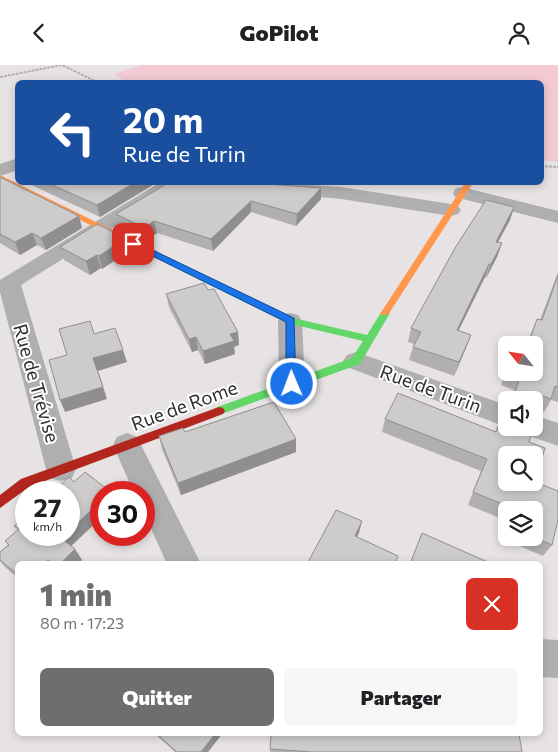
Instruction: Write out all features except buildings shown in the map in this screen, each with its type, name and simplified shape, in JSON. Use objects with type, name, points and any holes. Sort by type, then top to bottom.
[{"type":"street","points":[[0,171],[15,164]]},
{"type":"street","name":"Rue de Turin","points":[[0,177],[15,185]]},
{"type":"street","name":"Rue de Turin","points":[[16,185],[290,321],[362,350],[498,412]]},
{"type":"street","points":[[98,227],[168,185]]},
{"type":"street","points":[[263,187],[341,193],[451,210]]},
{"type":"street","points":[[362,350],[465,188],[558,217]]},
{"type":"street","name":"Rue de Trévise","points":[[61,469],[9,283],[98,227]]},
{"type":"street","points":[[290,321],[292,384]]},
{"type":"street","name":"Rue de Rome","points":[[0,502],[24,483],[292,384],[362,350]]},
{"type":"street","points":[[543,429],[558,435]]},
{"type":"street","points":[[127,445],[183,561]]},
{"type":"street","points":[[543,658],[558,659]]},
{"type":"path","points":[[0,77],[62,65],[93,80]]},
{"type":"path","points":[[544,166],[558,167]]},
{"type":"shaded area","points":[[142,65],[558,65],[558,162],[544,160],[544,80],[123,80],[114,74]]},
{"type":"traffic: fast","points":[[173,263],[290,321],[368,339]]},
{"type":"traffic: fast","points":[[219,411],[356,361],[385,313]]},
{"type":"traffic: slow","points":[[0,177],[15,184]]},
{"type":"traffic: slow","points":[[16,185],[173,263]]},
{"type":"traffic: slow","points":[[385,313],[468,185]]},
{"type":"traffic: jam","points":[[0,502],[25,483],[219,411]]},
{"type":"route","points":[[133,244],[290,321],[292,384]]}]
